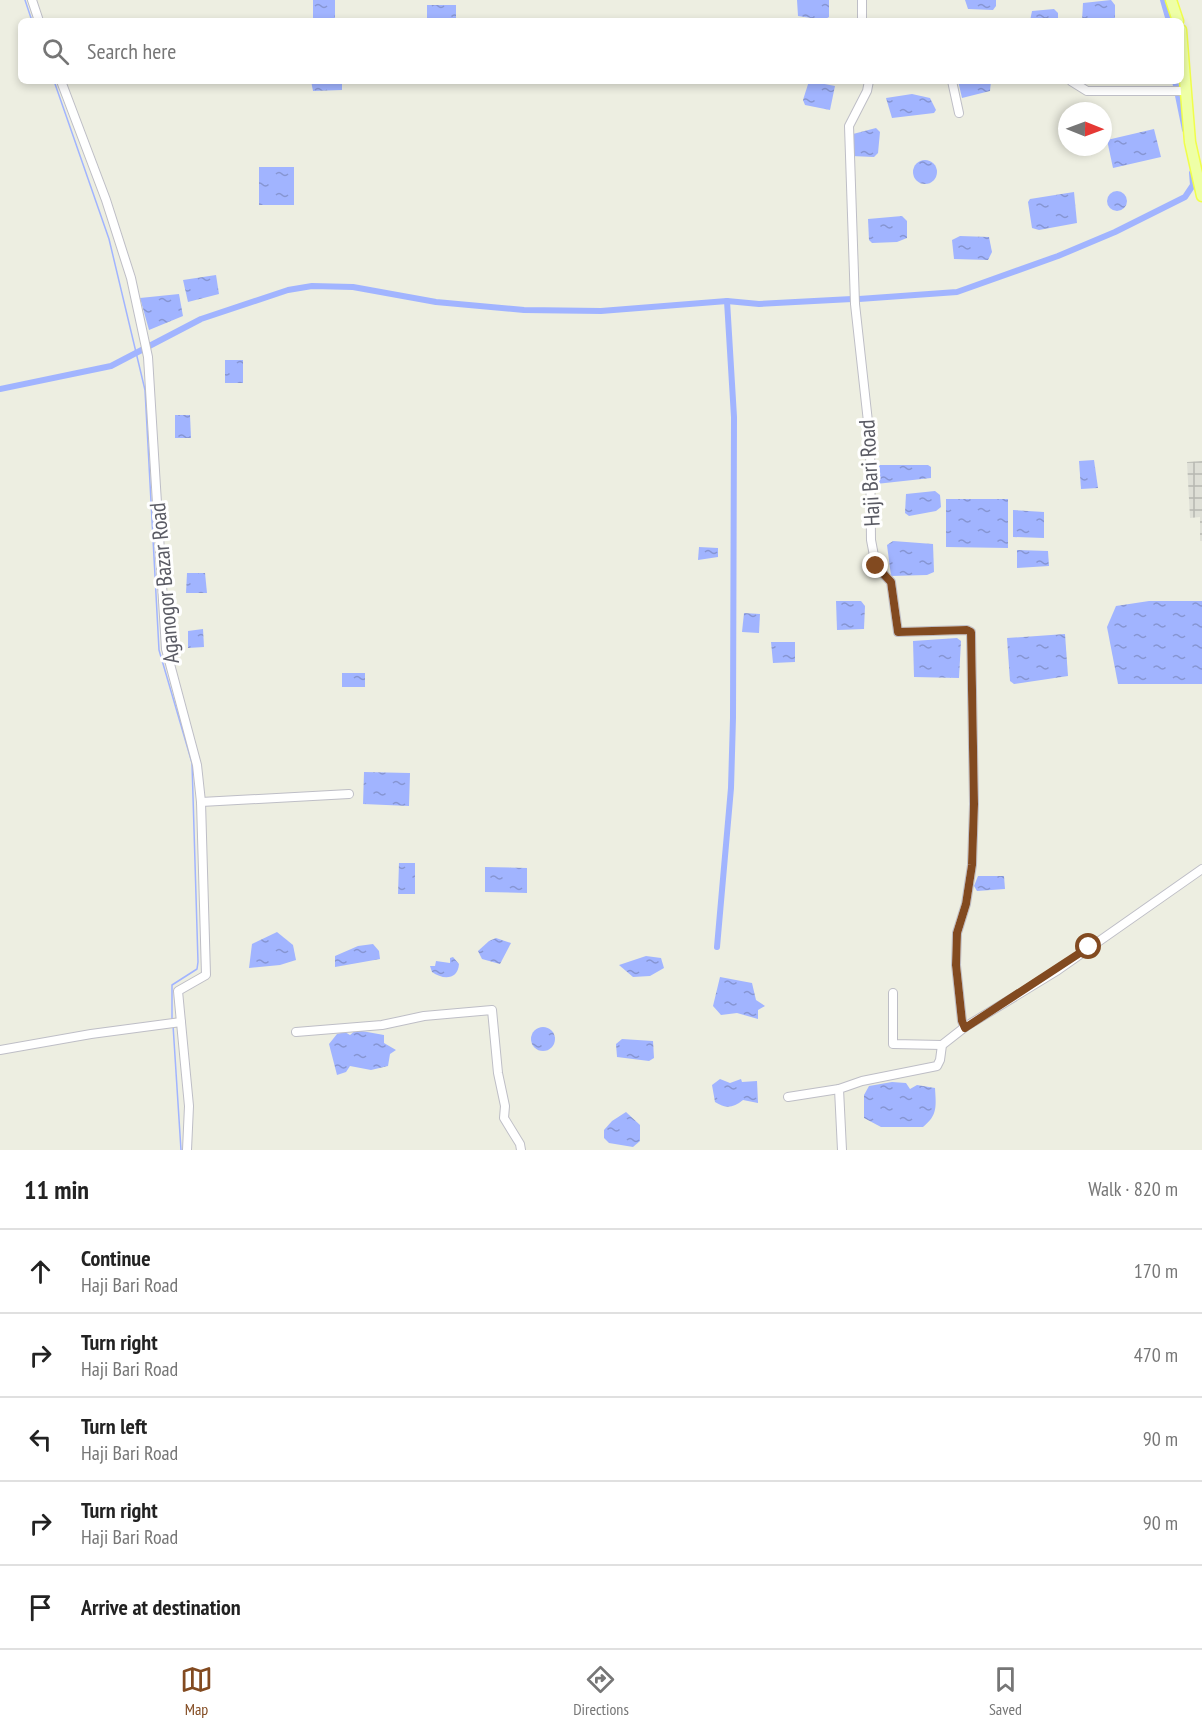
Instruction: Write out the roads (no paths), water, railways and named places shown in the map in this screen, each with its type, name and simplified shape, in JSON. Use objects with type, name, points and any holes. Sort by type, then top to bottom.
[{"type":"main road","points":[[1171,0],[1177,18]]},
{"type":"main road","points":[[1184,76],[1190,142],[1202,196]]},
{"type":"street","points":[[32,0],[38,18]]},
{"type":"street","points":[[862,0],[862,18]]},
{"type":"street","name":"Aganogor Bazar Road","points":[[62,84],[131,278],[148,357],[166,649],[197,765],[201,802],[206,975],[178,991],[179,1022],[189,1106],[187,1150]]},
{"type":"street","name":"Haji Bari Road","points":[[868,84],[849,126],[855,304],[870,440],[872,540],[876,566],[891,582],[898,632],[967,630],[971,632],[975,778],[972,865],[966,904],[957,933],[956,965],[962,1021],[965,1028]]},
{"type":"street","points":[[953,84],[959,113]]},
{"type":"street","points":[[1076,84],[1086,91],[1185,91]]},
{"type":"street","points":[[201,802],[349,794]]},
{"type":"street","points":[[893,993],[892,1044],[942,1045],[1058,970],[1154,900],[1202,869]]},
{"type":"street","points":[[296,1032],[382,1025],[424,1016],[492,1010],[498,1073],[506,1106],[504,1118],[520,1144],[521,1150]]},
{"type":"street","points":[[0,1050],[179,1022]]},
{"type":"street","points":[[788,1097],[839,1089],[862,1081],[937,1066],[942,1045]]},
{"type":"street","points":[[839,1089],[842,1150]]},
{"type":"water","points":[[313,0],[335,0],[335,18],[313,18]]},
{"type":"water","points":[[797,0],[829,0],[827,18],[798,16]]},
{"type":"water","points":[[965,0],[996,0],[996,6],[993,10],[968,9]]},
{"type":"water","points":[[1111,0],[1115,5],[1115,18],[1082,18],[1083,3]]},
{"type":"water","points":[[427,5],[456,5],[456,18],[427,18]]},
{"type":"water","points":[[1054,9],[1058,13],[1058,18],[1031,18],[1032,11]]},
{"type":"water","points":[[312,84],[342,84],[342,90],[313,91]]},
{"type":"water","points":[[808,84],[835,86],[830,110],[805,105],[803,100]]},
{"type":"water","points":[[959,84],[991,84],[990,91],[962,98]]},
{"type":"water","points":[[912,94],[930,98],[936,110],[934,113],[892,118],[886,98]]},
{"type":"water","points":[[876,128],[880,132],[878,153],[874,157],[851,156],[853,134]]},
{"type":"water","points":[[1154,129],[1161,157],[1113,168],[1110,156],[1112,139]]},
{"type":"water","points":[[925,160],[930,161],[936,167],[936,177],[930,183],[925,184],[920,183],[914,177],[913,172],[914,167],[920,161]]},
{"type":"water","points":[[259,167],[294,167],[294,205],[259,205]]},
{"type":"water","points":[[1117,191],[1124,194],[1127,201],[1124,208],[1117,211],[1110,208],[1107,201],[1110,194]]},
{"type":"water","points":[[1074,192],[1077,223],[1039,230],[1032,228],[1028,202],[1030,199]]},
{"type":"water","points":[[902,216],[907,221],[907,238],[897,242],[872,243],[869,240],[868,219]]},
{"type":"water","points":[[960,236],[989,237],[992,252],[988,260],[954,259],[952,240]]},
{"type":"water","points":[[216,275],[219,294],[188,302],[183,280]]},
{"type":"water","points":[[179,294],[183,316],[149,330],[140,298]]},
{"type":"water","points":[[225,360],[243,360],[243,383],[225,383]]},
{"type":"water","points":[[175,415],[190,415],[191,438],[175,438]]},
{"type":"water","points":[[1094,460],[1098,488],[1081,489],[1079,461]]},
{"type":"water","points":[[878,465],[928,465],[931,467],[931,478],[876,484],[874,478]]},
{"type":"water","points":[[935,491],[940,495],[941,507],[936,511],[909,516],[905,513],[906,494]]},
{"type":"water","points":[[946,499],[1008,499],[1008,548],[946,547]]},
{"type":"water","points":[[1013,510],[1044,512],[1044,538],[1013,537]]},
{"type":"water","points":[[893,541],[933,544],[934,572],[927,575],[891,576],[887,545]]},
{"type":"water","points":[[699,547],[718,548],[718,557],[698,560]]},
{"type":"water","points":[[1017,550],[1048,551],[1049,566],[1017,568]]},
{"type":"water","points":[[187,573],[205,573],[207,593],[186,593]]},
{"type":"water","points":[[836,601],[861,601],[865,606],[864,629],[837,630]]},
{"type":"water","points":[[1149,601],[1202,601],[1202,684],[1118,684],[1107,627],[1116,606]]},
{"type":"water","points":[[744,613],[760,614],[759,633],[742,632]]},
{"type":"water","points":[[203,629],[204,647],[188,648],[188,631]]},
{"type":"water","points":[[1065,634],[1068,676],[1014,684],[1010,681],[1007,638]]},
{"type":"water","points":[[957,638],[961,641],[959,678],[914,677],[913,641]]},
{"type":"water","points":[[771,642],[795,642],[795,662],[773,663]]},
{"type":"water","points":[[342,673],[365,673],[365,687],[342,687]]},
{"type":"water","points":[[364,772],[410,773],[409,806],[363,804]]},
{"type":"water","points":[[399,863],[415,863],[415,894],[398,894]]},
{"type":"water","points":[[485,867],[527,868],[527,893],[485,892]]},
{"type":"water","points":[[978,876],[1004,876],[1005,889],[977,891],[974,886]]},
{"type":"water","points":[[277,932],[293,945],[296,960],[280,965],[249,968],[252,944]]},
{"type":"water","points":[[496,938],[511,943],[500,964],[482,959],[478,951]]},
{"type":"water","points":[[373,944],[379,951],[380,959],[335,967],[335,956],[358,946]]},
{"type":"water","points":[[646,956],[661,958],[664,968],[650,976],[633,977],[619,965]]},
{"type":"water","points":[[453,957],[459,964],[453,976],[445,977],[432,972],[430,966],[435,966],[436,961],[450,963],[450,958]]},
{"type":"water","points":[[720,977],[752,983],[756,1000],[765,1006],[758,1010],[758,1019],[737,1013],[721,1015],[713,1006]]},
{"type":"water","points":[[543,1027],[552,1030],[555,1039],[552,1048],[543,1051],[534,1048],[531,1039],[534,1030]]},
{"type":"water","points":[[356,1030],[384,1035],[384,1043],[396,1050],[390,1054],[388,1066],[371,1070],[350,1066],[346,1072],[337,1075],[329,1044],[337,1034],[345,1032],[350,1035]]},
{"type":"water","points":[[622,1039],[653,1041],[654,1058],[649,1061],[617,1057],[616,1044]]},
{"type":"water","points":[[720,1079],[730,1083],[741,1079],[742,1082],[757,1081],[758,1103],[743,1100],[736,1105],[726,1107],[715,1102],[712,1085]]},
{"type":"water","points":[[892,1082],[906,1083],[910,1089],[917,1085],[935,1088],[934,1114],[923,1127],[881,1127],[864,1118],[864,1095],[869,1086]]},
{"type":"water","points":[[626,1112],[640,1125],[640,1141],[633,1147],[609,1143],[604,1138],[604,1130],[612,1121]]},
{"type":"waterway","points":[[25,0],[31,18]]},
{"type":"waterway","points":[[1163,0],[1168,18]]},
{"type":"waterway","points":[[55,84],[109,239],[145,390],[159,650],[192,763],[198,962],[197,969],[172,985],[172,1020]]},
{"type":"waterway","points":[[1176,84],[1185,130]]},
{"type":"waterway","points":[[859,299],[957,292],[1058,256],[1115,232],[1185,197],[1193,185],[1192,173]]},
{"type":"waterway","points":[[0,389],[111,366],[201,319],[288,290],[312,286],[353,287],[436,302],[524,310],[601,311],[727,301],[759,304],[852,299]]},
{"type":"waterway","points":[[717,947],[731,788],[733,718],[734,417],[727,301]]},
{"type":"waterway","points":[[173,1025],[181,1150]]}]
